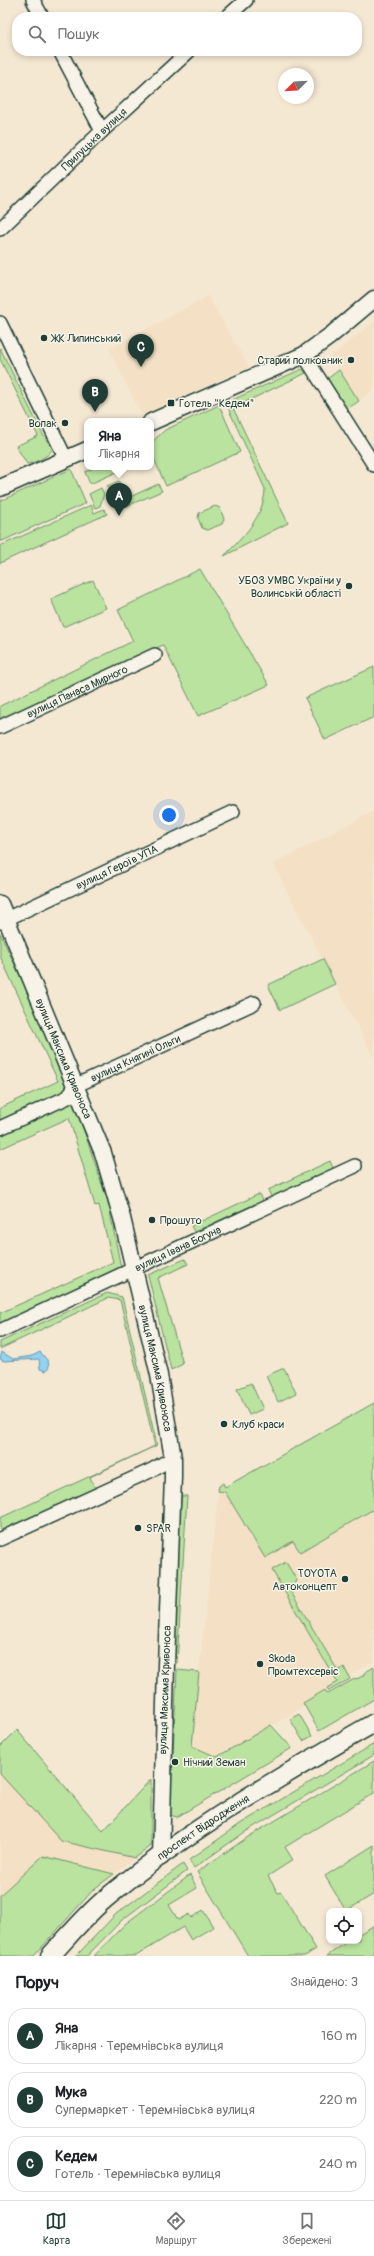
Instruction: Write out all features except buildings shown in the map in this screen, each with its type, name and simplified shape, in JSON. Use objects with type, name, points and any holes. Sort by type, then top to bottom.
[{"type":"main road","name":"проспект Відродження","points":[[50,1956],[104,1900],[161,1857],[229,1809],[374,1723]]},
{"type":"street","points":[[33,0],[39,12]]},
{"type":"street","points":[[231,12],[238,3]]},
{"type":"street","points":[[63,56],[102,131]]},
{"type":"street","name":"Прилуцька вулиця","points":[[0,230],[102,131],[184,56]]},
{"type":"street","points":[[154,421],[304,355],[330,336],[374,298]]},
{"type":"street","points":[[0,323],[66,459]]},
{"type":"street","points":[[304,355],[374,465]]},
{"type":"street","points":[[0,488],[84,451]]},
{"type":"street","name":"вулиця Панаса Мирного","points":[[0,727],[155,655]]},
{"type":"street","name":"вулиця Героїв УПА","points":[[3,920],[233,812]]},
{"type":"street","name":"вулиця Максима Кривоноса","points":[[0,904],[3,920],[77,1085],[103,1153],[122,1218],[159,1375],[173,1458],[174,1476],[166,1665],[161,1857]]},
{"type":"street","name":"вулиця Княгині Ольги","points":[[0,1128],[68,1097],[77,1085],[254,1003]]},
{"type":"street","name":"вулиця Івана Богуна","points":[[0,1331],[355,1166]]},
{"type":"street","points":[[0,1539],[152,1470],[173,1458]]},
{"type":"street","points":[[152,1470],[174,1476]]},
{"type":"shaded area","points":[[208,296],[249,367],[142,415],[109,349]]},
{"type":"shaded area","points":[[374,322],[374,389],[359,401],[330,357]]},
{"type":"shaded area","points":[[374,811],[374,1058],[273,864]]},
{"type":"shaded area","points":[[374,1439],[374,1661],[303,1703],[305,1706],[217,1757],[191,1746],[219,1486],[223,1483],[225,1487]]},
{"type":"shaded area","points":[[17,1730],[103,1831],[135,1858],[94,1889],[34,1956],[0,1956],[0,1747]]},
{"type":"green space","points":[[0,348],[43,435],[53,449],[45,457],[31,463],[27,464],[16,446],[38,436],[0,359]]},
{"type":"green space","points":[[302,369],[306,373],[233,408],[288,523],[224,556],[245,534],[257,517],[264,499],[265,489],[229,410],[232,400]]},
{"type":"green space","points":[[339,370],[359,401],[347,409],[327,379]]},
{"type":"green space","points":[[219,405],[240,452],[166,486],[154,459],[154,440],[165,430]]},
{"type":"green space","points":[[71,469],[86,503],[0,542],[0,501]]},
{"type":"green space","points":[[89,470],[121,470],[90,484],[85,472]]},
{"type":"green space","points":[[119,481],[125,495],[121,497],[110,493],[107,486]]},
{"type":"green space","points":[[158,484],[162,491],[120,509],[117,503]]},
{"type":"green space","points":[[101,488],[104,494],[100,506],[95,508],[89,494]]},
{"type":"green space","points":[[91,505],[94,513],[104,509],[107,514],[0,563],[0,546]]},
{"type":"green space","points":[[215,506],[220,508],[224,519],[222,524],[207,530],[202,528],[198,518],[199,513]]},
{"type":"green space","points":[[200,569],[269,685],[198,716],[163,645],[0,723],[0,706],[133,641],[118,610]]},
{"type":"green space","points":[[93,580],[106,608],[63,627],[51,599]]},
{"type":"green space","points":[[374,667],[374,717],[325,740],[305,698]]},
{"type":"green space","points":[[0,933],[72,1087],[0,1120],[0,1108],[58,1081],[0,956]]},
{"type":"green space","points":[[323,959],[335,984],[280,1010],[268,985]]},
{"type":"green space","points":[[74,1101],[108,1202],[121,1268],[0,1324],[0,1313],[113,1262],[99,1205],[95,1206],[69,1118],[0,1149],[0,1136]]},
{"type":"green space","points":[[330,1161],[334,1170],[272,1199],[268,1190]]},
{"type":"green space","points":[[259,1194],[263,1203],[196,1235],[191,1226]]},
{"type":"green space","points":[[185,1259],[188,1264],[158,1278],[183,1364],[171,1370],[148,1275]]},
{"type":"green space","points":[[107,1293],[122,1297],[157,1445],[155,1446],[120,1300],[108,1298],[0,1349],[0,1342]]},
{"type":"green space","points":[[284,1368],[296,1393],[278,1402],[266,1376]]},
{"type":"green space","points":[[251,1383],[263,1409],[249,1415],[237,1389]]},
{"type":"green space","points":[[374,1403],[374,1512],[372,1510],[300,1552],[293,1541],[265,1558],[225,1492],[218,1491],[219,1486],[223,1483],[225,1487]]},
{"type":"green space","points":[[152,1448],[90,1477],[95,1488],[0,1532],[0,1518]]},
{"type":"green space","points":[[181,1496],[187,1496],[177,1663],[173,1663]]},
{"type":"green space","points":[[286,1562],[297,1581],[288,1587],[338,1671],[344,1667],[350,1679],[329,1691],[327,1688],[337,1682],[272,1570]]},
{"type":"green space","points":[[374,1667],[374,1699],[319,1731],[303,1703],[325,1690],[328,1694],[364,1675],[364,1673]]},
{"type":"green space","points":[[177,1670],[199,1672],[192,1746],[217,1757],[271,1725],[292,1748],[177,1817],[170,1815]]},
{"type":"green space","points":[[299,1714],[312,1736],[303,1741],[290,1719]]},
{"type":"green space","points":[[17,1730],[103,1831],[151,1779],[151,1846],[135,1858],[61,1841],[0,1774],[0,1747]]},
{"type":"green space","points":[[374,1744],[374,1755],[245,1832],[194,1868],[189,1860],[240,1824]]},
{"type":"green space","points":[[374,1761],[374,1793],[285,1847],[293,1860],[268,1876],[278,1893],[281,1892],[316,1949],[305,1956],[248,1956],[197,1872],[248,1837]]},
{"type":"green space","points":[[374,1845],[374,1894],[351,1908],[344,1908],[325,1876]]},
{"type":"green space","points":[[43,1856],[114,1874],[94,1889],[34,1956],[0,1956],[0,1895]]},
{"type":"green space","points":[[183,1864],[187,1871],[122,1920],[87,1956],[76,1956],[116,1914]]},
{"type":"green space","points":[[190,1875],[197,1888],[169,1905],[178,1920],[189,1914],[191,1918],[203,1910],[213,1927],[191,1940],[183,1927],[136,1956],[94,1956],[125,1924]]},
{"type":"green space","points":[[373,1926],[374,1956],[327,1956],[344,1944],[362,1944],[362,1932]]},
{"type":"water","points":[[2,1352],[13,1359],[32,1356],[40,1352],[48,1361],[49,1367],[46,1371],[40,1369],[39,1359],[4,1361],[0,1359]]},
{"type":"place","name":"ЖК Липинський","points":[[44,338]]},
{"type":"place","name":"Старий полковник","points":[[351,360]]},
{"type":"place","name":"Кедем","points":[[141,367]]},
{"type":"place","name":"Готель \"Кедем\"","points":[[171,403]]},
{"type":"place","name":"Мука","points":[[95,412]]},
{"type":"place","name":"Вопак","points":[[65,423]]},
{"type":"place","name":"Яна","points":[[119,516]]},
{"type":"place","name":"УБОЗ УМВС України у Волинськiй області","points":[[349,586]]},
{"type":"place","name":"Прошуто","points":[[152,1220]]},
{"type":"place","name":"Клуб краси","points":[[224,1424]]},
{"type":"place","name":"SPAR","points":[[138,1528]]},
{"type":"place","name":"TOYOTA Автоконцепт","points":[[345,1579]]},
{"type":"place","name":"Skoda Промтехсервіс","points":[[260,1664]]},
{"type":"place","name":"Нічний Земан","points":[[175,1762]]}]
